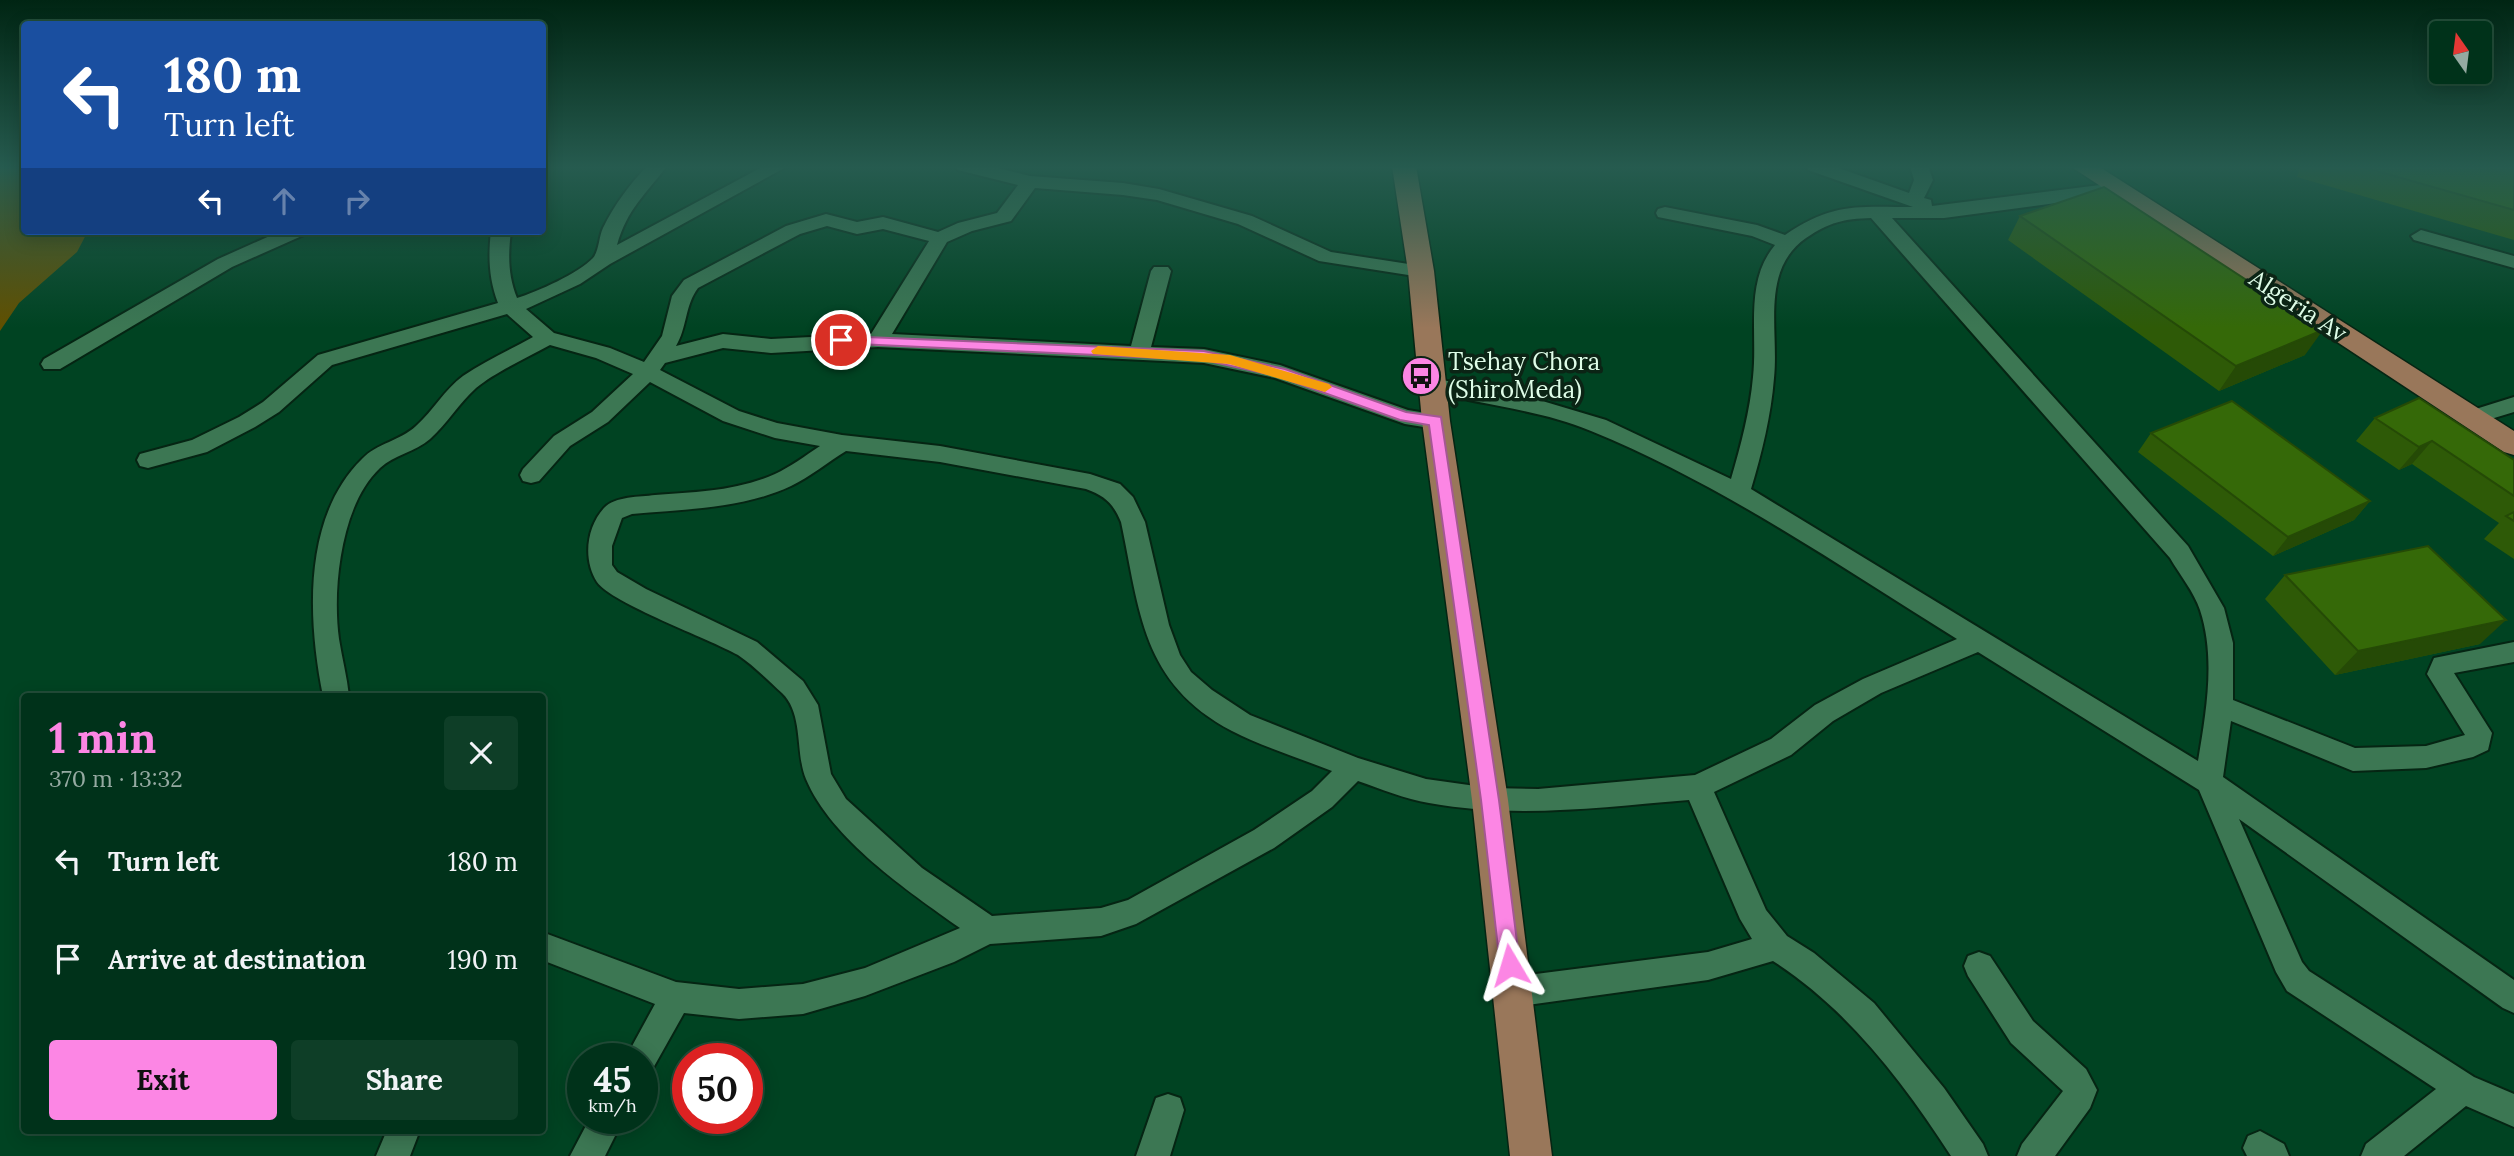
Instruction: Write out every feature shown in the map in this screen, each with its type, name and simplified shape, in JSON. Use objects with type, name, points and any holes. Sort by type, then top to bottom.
[{"type":"main road","points":[[1413,220],[1421,271],[1436,421],[1490,800],[1531,1156]]},
{"type":"main road","name":"Algeria Av","points":[[2181,220],[2498,414],[2514,445]]},
{"type":"street","points":[[603,260],[619,220]]},
{"type":"street","points":[[148,460],[199,446],[247,422],[271,407],[325,360],[552,292],[603,260],[678,220]]},
{"type":"street","points":[[531,475],[562,441],[600,417],[653,365],[672,336],[682,296],[691,284],[793,230],[826,220],[857,228],[883,223],[940,237],[993,220]]},
{"type":"street","points":[[1245,220],[1301,248],[1326,257],[1421,271]]},
{"type":"street","points":[[1701,220],[1758,231],[1785,242]]},
{"type":"street","points":[[1739,492],[1753,441],[1764,377],[1765,278],[1785,242],[1823,220]]},
{"type":"street","points":[[1883,220],[2179,552],[2212,608],[2220,643],[2220,706],[2209,782],[2287,966],[2298,981],[2463,1088],[2514,1111]]},
{"type":"street","points":[[52,364],[225,263],[288,235]]},
{"type":"street","points":[[500,235],[498,255],[501,285],[509,305],[547,338],[653,365],[731,416],[775,430],[842,443],[953,456],[1090,482],[1111,491],[1125,503],[1133,522],[1156,625],[1169,659],[1182,679],[1203,698],[1241,723],[1353,768],[1426,791],[1490,800],[1538,801],[1698,787],[1781,747],[1824,713],[1872,685],[1978,641]]},
{"type":"street","points":[[2421,236],[2514,262]]},
{"type":"street","points":[[878,340],[940,237]]},
{"type":"street","points":[[1139,354],[1161,271]]},
{"type":"street","points":[[336,693],[326,636],[327,570],[339,513],[355,483],[370,464],[384,453],[414,440],[425,431],[469,382],[547,338]]},
{"type":"street","points":[[653,365],[723,341],[772,346],[878,340],[1204,356],[1230,360],[1311,382],[1354,401],[1405,417],[1436,421]]},
{"type":"street","points":[[1433,385],[1539,407],[1598,425],[1739,492],[2209,782],[2514,998]]},
{"type":"street","points":[[842,443],[783,480],[753,490],[720,498],[629,506],[614,512],[607,523],[600,546],[600,566],[608,579],[637,596],[748,649],[794,688],[805,705],[818,776],[836,808],[912,877],[987,930]]},
{"type":"street","points":[[2220,706],[2290,732],[2353,760],[2426,757],[2473,746],[2479,742],[2479,733],[2440,674],[2442,666],[2514,652]]},
{"type":"street","points":[[546,947],[676,996],[739,1004],[803,999],[865,982],[943,952],[987,930],[1101,922],[1136,911],[1264,839],[1322,799],[1353,768]]},
{"type":"street","points":[[1698,787],[1755,919],[1776,946],[1803,963],[1863,1014],[1933,1099],[1971,1156]]},
{"type":"street","points":[[1513,992],[1709,966],[1776,946]]},
{"type":"street","points":[[1979,966],[2022,1032],[2075,1080],[2081,1090],[2079,1097],[2034,1156]]},
{"type":"street","points":[[650,1043],[676,996]]},
{"type":"street","points":[[2378,1156],[2463,1088]]},
{"type":"street","points":[[1153,1156],[1168,1110]]},
{"type":"street","points":[[393,1156],[402,1134]]},
{"type":"street","points":[[587,1156],[599,1134]]},
{"type":"shaded area","points":[[0,220],[21,220],[21,235],[86,235],[77,252],[19,303],[0,331]]},
{"type":"building","points":[[2026,220],[2154,220],[2323,330],[2236,366]]},
{"type":"building","points":[[2419,398],[2514,460],[2514,496],[2432,441],[2419,447],[2375,418]]},
{"type":"building","points":[[2232,401],[2370,501],[2288,537],[2151,433]]},
{"type":"building","points":[[2514,512],[2514,521],[2506,516]]},
{"type":"building","points":[[2428,546],[2506,620],[2358,651],[2285,575]]},
{"type":"slow traffic","points":[[1098,351],[1204,356],[1230,360],[1280,372],[1325,387]]},
{"type":"place","name":"Tsehay Chora (ShiroMeda)","points":[[1421,376]]},
{"type":"route","points":[[841,340],[1204,356],[1280,372],[1322,386],[1354,401],[1405,417],[1436,421],[1490,800],[1510,965]]}]
